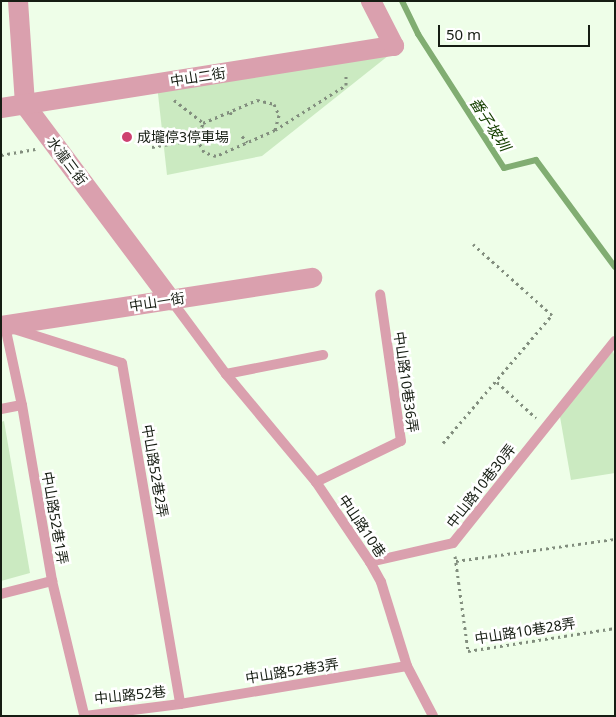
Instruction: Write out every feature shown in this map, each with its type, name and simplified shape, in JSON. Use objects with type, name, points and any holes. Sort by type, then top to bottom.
[{"type":"street","points":[[18,1],[25,105]]},
{"type":"street","name":"中山二街","points":[[1,108],[394,46],[371,1]]},
{"type":"street","name":"水瀧三街","points":[[25,105],[171,300]]},
{"type":"street","name":"中山一街","points":[[3,326],[312,278]]},
{"type":"lane","name":"中山路10巷36弄","points":[[316,482],[401,441],[380,294]]},
{"type":"lane","name":"中山路10巷","points":[[171,300],[226,374],[316,482],[370,562],[382,582],[407,666],[433,716]]},
{"type":"lane","name":"中山路52巷1弄","points":[[3,326],[22,405],[52,581],[85,715]]},
{"type":"lane","name":"中山路52巷2弄","points":[[3,326],[122,364],[180,704]]},
{"type":"lane","name":"中山路10巷30弄","points":[[370,562],[453,543],[615,341]]},
{"type":"lane","points":[[226,374],[323,355]]},
{"type":"lane","points":[[1,409],[22,405]]},
{"type":"lane","points":[[1,594],[52,581]]},
{"type":"lane","name":"中山路52巷3弄","points":[[180,704],[407,666]]},
{"type":"lane","name":"中山路52巷","points":[[85,715],[180,704]]},
{"type":"path","points":[[197,139],[204,152],[216,156],[275,130],[346,85],[344,54]]},
{"type":"path","points":[[154,84],[204,123]]},
{"type":"path","points":[[197,139],[204,123],[257,100],[274,104],[279,115],[275,130]]},
{"type":"path","points":[[230,112],[233,118]]},
{"type":"path","points":[[242,136],[246,142]]},
{"type":"path","points":[[152,147],[197,139]]},
{"type":"path","points":[[1,155],[55,145]]},
{"type":"path","points":[[443,443],[497,382],[552,315],[473,244]]},
{"type":"path","points":[[497,382],[546,427]]},
{"type":"path","points":[[456,561],[615,539]]},
{"type":"path","name":"中山路10巷28弄","points":[[453,543],[468,651],[615,628]]},
{"type":"green space","points":[[398,48],[262,156],[167,175],[157,85]]},
{"type":"green space","points":[[609,344],[615,356],[615,473],[571,480],[559,411]]},
{"type":"green space","points":[[4,421],[30,573],[1,581],[1,422]]},
{"type":"waterway","name":"番子坡圳","points":[[402,1],[418,34],[504,168],[536,160],[615,267]]},
{"type":"place","name":"成壠停3停車場","points":[[127,137]]}]
